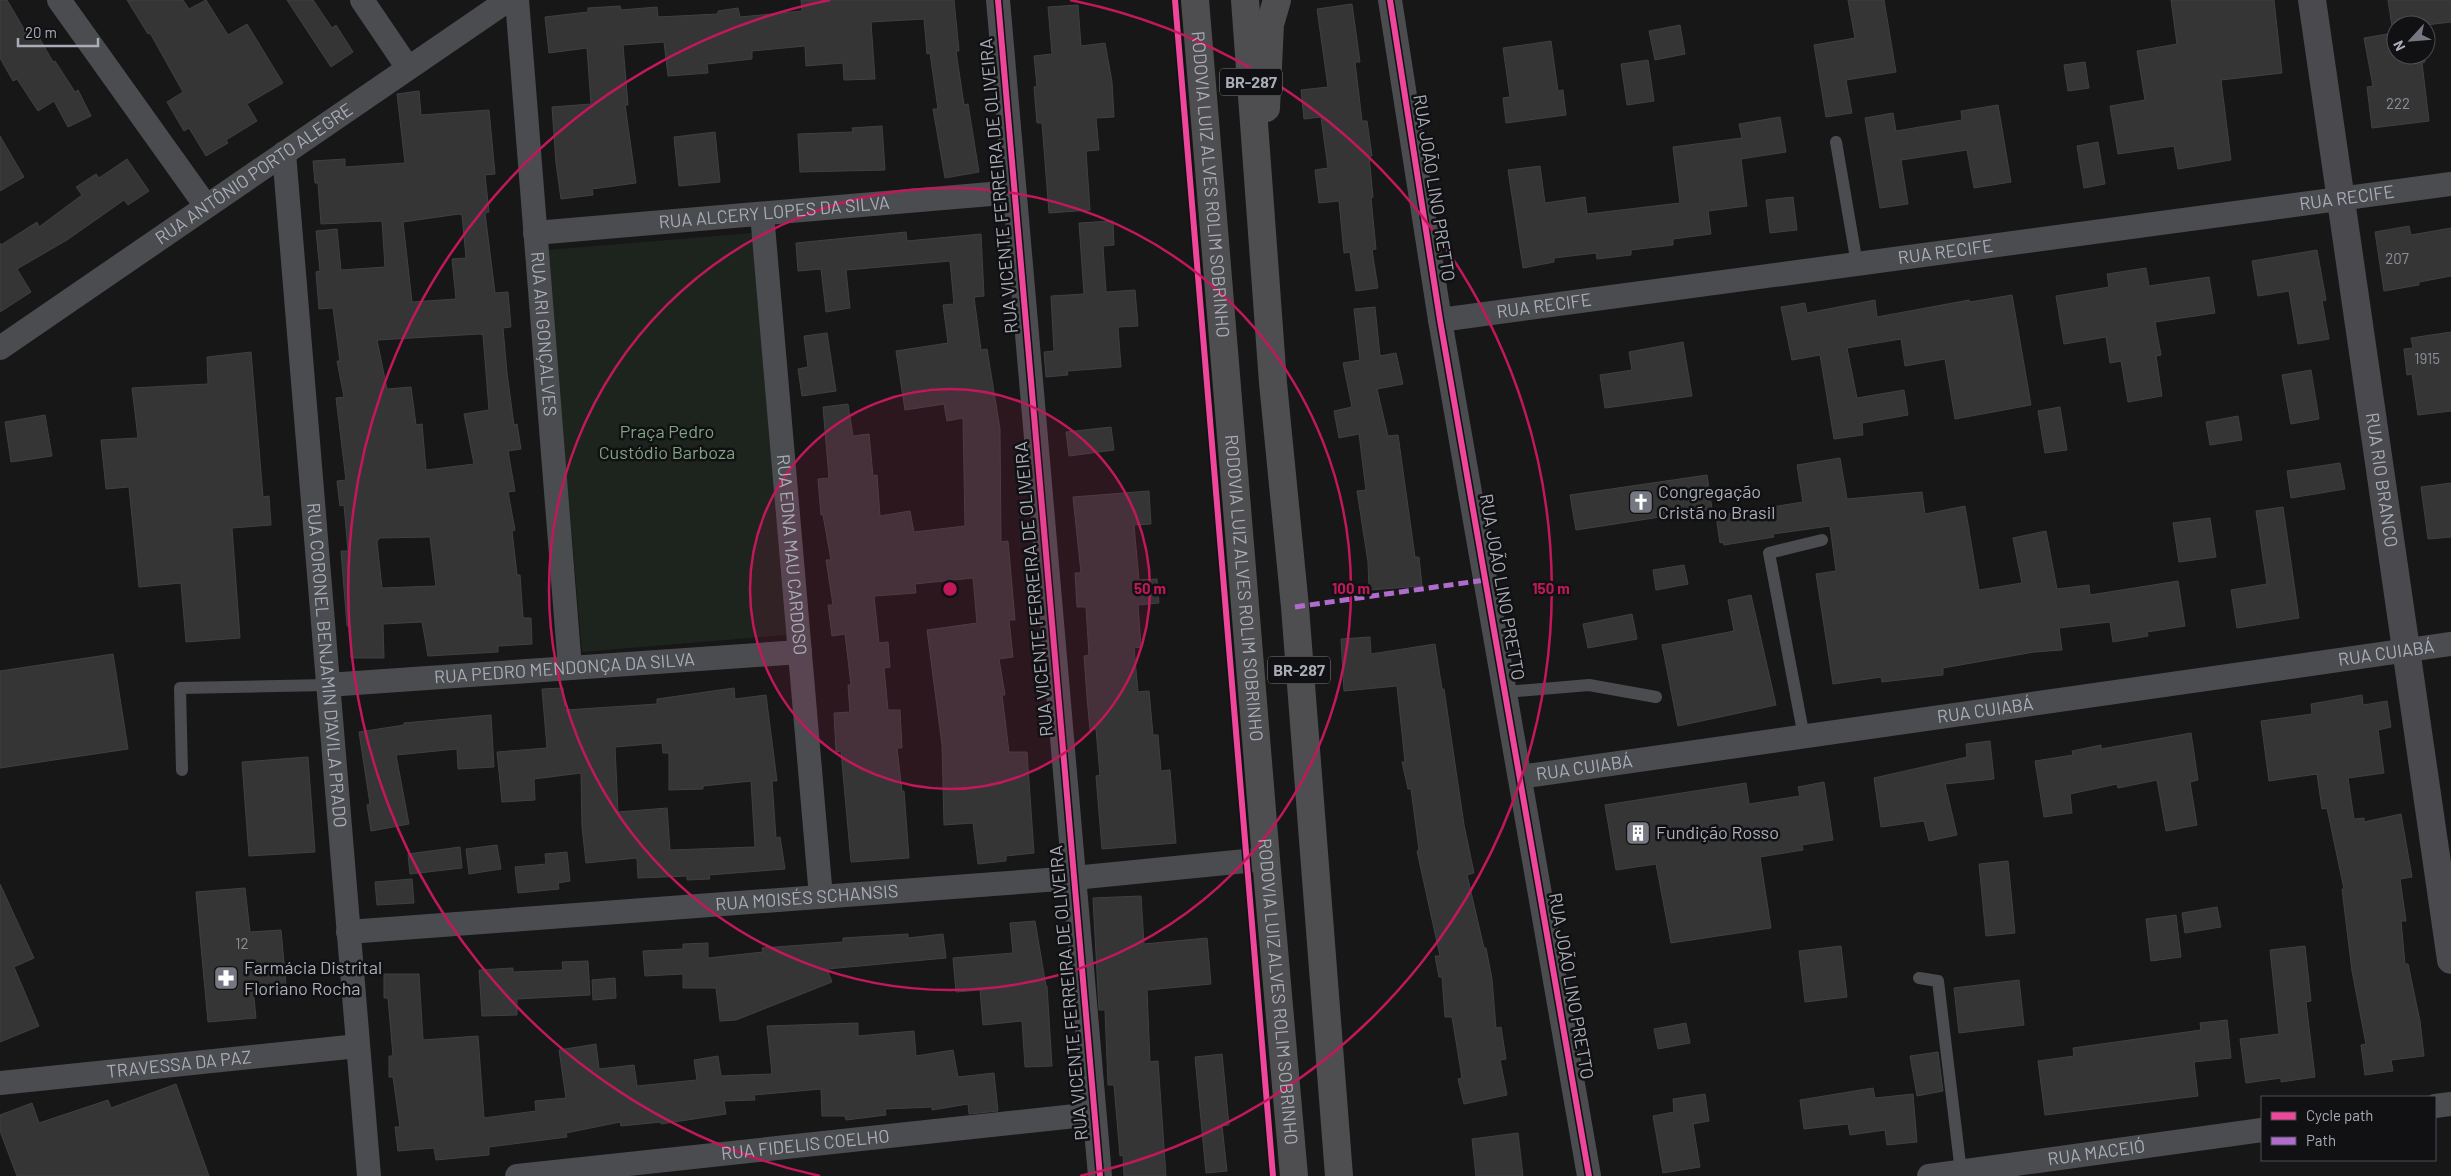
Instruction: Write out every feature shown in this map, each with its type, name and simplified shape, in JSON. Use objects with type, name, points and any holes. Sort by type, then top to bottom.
[{"type":"highway","name":"RODOVIA LUIZ ALVES ROLIM SOBRINHO","points":[[1195,0],[1294,1176]]},
{"type":"highway","name":"BR-287","points":[[1245,0],[1273,383],[1295,607],[1339,1176]]},
{"type":"highway","points":[[1257,164],[1268,94],[1270,24],[1277,0]]},
{"type":"street","points":[[59,0],[206,206]]},
{"type":"street","points":[[362,0],[408,68]]},
{"type":"street","name":"RUA ANTÔNIO PORTO ALEGRE","points":[[1,345],[508,0]]},
{"type":"street","name":"RUA ARI GONÇALVES","points":[[517,0],[570,668]]},
{"type":"street","name":"RUA VICENTE FERREIRA DE OLIVEIRA","points":[[998,0],[1100,1176]]},
{"type":"street","name":"RUA RIO BRANCO","points":[[2312,0],[2343,199],[2451,960]]},
{"type":"street","name":"RUA JOÃO LINO PRETTO","points":[[1388,1],[1440,320],[1589,1176]]},
{"type":"street","name":"RUA CORONEL BENJAMIN D'AVILA PRADO","points":[[284,153],[369,1176]]},
{"type":"street","name":"RUA RECIFE","points":[[1440,320],[2451,184]]},
{"type":"street","name":"RUA ALCERY LOPES DA SILVA","points":[[535,234],[1014,192]]},
{"type":"street","name":"RUA EDNA MAU CARDOSO","points":[[762,214],[821,897]]},
{"type":"street","name":"RUA CUIABÁ","points":[[1520,777],[2451,644]]},
{"type":"street","name":"RUA PEDRO MENDONÇA DA SILVA","points":[[327,685],[800,652]]},
{"type":"street","name":"RUA MOISÉS SCHANSIS","points":[[348,932],[1074,878],[1266,859]]},
{"type":"street","name":"TRAVESSA DA PAZ","points":[[0,1083],[358,1046]]},
{"type":"street","points":[[2436,1106],[2451,1104]]},
{"type":"street","name":"RUA FIDELIS COELHO","points":[[517,1176],[1094,1114]]},
{"type":"street","name":"RUA MACEIÓ","points":[[1929,1176],[2261,1130]]},
{"type":"lane","points":[[1836,142],[1857,264]]},
{"type":"lane","points":[[1804,737],[1769,553],[1822,540]]},
{"type":"lane","points":[[182,770],[180,688],[327,685]]},
{"type":"lane","points":[[1505,692],[1589,685],[1656,697]]},
{"type":"lane","points":[[1919,978],[1938,981],[1961,1172]]},
{"type":"green space","name":"Praça Pedro Custódio Barboza","points":[[752,233],[786,635],[582,652],[547,250]]},
{"type":"building","points":[[0,0],[7,0],[28,36],[36,32],[53,62],[55,61],[75,92],[78,90],[91,116],[68,127],[54,101],[38,111],[17,79],[13,81],[0,58]]},
{"type":"building","points":[[127,0],[183,0],[189,9],[206,0],[228,35],[247,24],[283,83],[247,104],[257,121],[226,140],[228,143],[206,156],[189,128],[184,131],[167,102],[183,92],[150,33],[148,34]]},
{"type":"building","points":[[287,0],[313,0],[332,28],[336,25],[353,52],[331,67]]},
{"type":"building","points":[[801,0],[954,0],[959,51],[956,51],[964,105],[968,104],[979,172],[945,178],[933,109],[938,109],[930,53],[927,54],[924,19],[871,22],[875,79],[844,80],[843,63],[806,66],[805,46],[752,51],[752,59],[707,64],[708,73],[668,76],[664,42],[623,45],[628,105],[625,105],[636,183],[592,189],[593,195],[561,199],[552,107],[591,104],[587,48],[549,53],[545,17],[588,12],[588,8],[620,6],[621,10],[657,7],[658,17],[718,14],[718,11],[738,8],[740,17],[802,11]]},
{"type":"building","points":[[1848,0],[1884,0],[1896,72],[1846,80],[1852,113],[1826,117],[1814,45],[1855,38]]},
{"type":"building","points":[[2171,0],[2274,0],[2282,73],[2221,80],[2231,160],[2178,169],[2174,146],[2118,154],[2110,106],[2145,100],[2137,51],[2177,44]]},
{"type":"building","points":[[2388,0],[2451,0],[2451,22],[2436,24],[2436,15],[2390,15]]},
{"type":"building","points":[[1352,4],[1360,62],[1355,62],[1362,121],[1367,121],[1372,156],[1369,156],[1376,249],[1372,250],[1378,288],[1356,291],[1350,252],[1344,253],[1339,201],[1319,203],[1315,170],[1328,168],[1321,117],[1304,119],[1301,90],[1328,87],[1317,9]]},
{"type":"building","points":[[1078,5],[1081,46],[1105,43],[1112,82],[1114,117],[1096,118],[1099,150],[1086,151],[1090,210],[1049,213],[1042,123],[1037,123],[1034,87],[1037,86],[1034,56],[1052,54],[1048,7]]},
{"type":"building","points":[[1680,25],[1685,54],[1655,60],[1649,31]]},
{"type":"building","points":[[2386,34],[2386,65],[2422,65],[2429,121],[2372,128],[2367,87],[2373,86],[2364,38]]},
{"type":"building","points":[[1551,41],[1558,91],[1563,90],[1566,115],[1506,123],[1503,98],[1510,97],[1503,48]]},
{"type":"building","points":[[1648,60],[1654,101],[1627,105],[1621,64]]},
{"type":"building","points":[[2085,62],[2089,88],[2068,91],[2064,65]]},
{"type":"building","points":[[419,91],[421,115],[489,110],[495,174],[485,175],[489,212],[485,213],[495,293],[508,292],[511,327],[503,328],[514,425],[517,424],[521,449],[508,451],[515,491],[508,492],[515,530],[512,531],[517,575],[520,575],[523,618],[531,618],[532,644],[498,646],[498,652],[428,656],[422,622],[383,624],[384,658],[351,658],[351,626],[347,626],[341,551],[348,551],[344,505],[340,506],[337,481],[346,480],[336,398],[344,397],[337,361],[340,361],[333,308],[319,309],[316,272],[320,271],[316,231],[337,229],[341,270],[385,267],[382,221],[321,224],[318,183],[315,183],[313,161],[345,159],[345,167],[405,163],[397,94]],"holes":[[[462,215],[466,258],[452,259],[456,299],[412,302],[403,222]],[[483,335],[489,410],[464,414],[474,464],[426,470],[422,424],[416,425],[411,387],[387,389],[377,340]],[[430,537],[436,586],[382,588],[377,542],[379,538]]]},
{"type":"building","points":[[1998,105],[2011,182],[1974,188],[1967,150],[1901,160],[1908,204],[1880,208],[1865,118],[1893,113],[1896,131],[1962,120],[1961,111]]},
{"type":"building","points":[[1780,117],[1786,152],[1741,159],[1747,206],[1708,211],[1711,234],[1673,239],[1673,245],[1631,250],[1631,255],[1597,259],[1596,253],[1554,258],[1554,262],[1523,268],[1508,170],[1540,166],[1545,203],[1585,197],[1587,214],[1680,203],[1673,147],[1742,138],[1739,124]]},
{"type":"building","points":[[882,126],[885,170],[800,172],[798,134],[853,132],[852,128]]},
{"type":"building","points":[[715,132],[720,182],[679,186],[674,137]]},
{"type":"building","points":[[0,136],[24,177],[0,191]]},
{"type":"building","points":[[2098,142],[2105,184],[2084,188],[2077,146]]},
{"type":"building","points":[[127,159],[149,191],[128,205],[124,200],[67,240],[17,269],[31,292],[0,312],[0,243],[1,245],[37,222],[39,227],[82,195],[76,187],[96,174],[99,178]]},
{"type":"building","points":[[1793,197],[1797,230],[1770,233],[1766,200]]},
{"type":"building","points":[[1113,221],[1114,245],[1103,246],[1106,292],[1135,290],[1138,326],[1118,327],[1121,367],[1067,371],[1068,375],[1046,377],[1044,352],[1054,351],[1051,296],[1084,294],[1079,223]]},
{"type":"building","points":[[2409,226],[2411,235],[2451,228],[2451,276],[2419,282],[2419,285],[2384,291],[2375,232]]},
{"type":"building","points":[[906,232],[907,241],[981,234],[984,296],[974,297],[981,350],[987,349],[1000,429],[1001,542],[1008,541],[1015,620],[1009,620],[1013,657],[999,659],[1005,695],[1002,695],[1009,752],[1027,752],[1034,853],[1006,856],[1006,861],[978,864],[973,823],[944,825],[942,745],[927,630],[977,623],[973,578],[915,584],[916,593],[874,596],[879,643],[888,642],[890,667],[884,668],[888,710],[900,710],[902,748],[897,748],[902,791],[904,791],[909,858],[851,862],[841,751],[836,752],[834,713],[850,712],[848,685],[851,685],[845,634],[832,636],[828,605],[833,605],[826,560],[831,560],[823,515],[821,515],[818,479],[829,478],[823,407],[848,404],[853,436],[869,434],[873,476],[877,475],[880,516],[910,511],[914,532],[965,526],[963,418],[947,421],[944,404],[905,410],[896,351],[948,343],[943,305],[954,304],[950,261],[846,270],[850,308],[826,312],[821,269],[798,271],[796,243]]},
{"type":"building","points":[[2317,250],[2326,300],[2322,301],[2329,339],[2298,344],[2289,291],[2258,296],[2252,261]]},
{"type":"building","points":[[2146,268],[2149,286],[2209,277],[2215,313],[2155,322],[2161,355],[2156,356],[2162,396],[2128,402],[2121,361],[2110,363],[2106,337],[2064,344],[2056,296],[2109,287],[2107,274]]},
{"type":"building","points":[[2012,295],[2031,405],[1955,419],[1945,359],[1905,366],[1901,339],[1847,348],[1857,398],[1904,390],[1908,415],[1862,423],[1863,435],[1834,439],[1820,355],[1792,360],[1781,307],[1805,303],[1807,313],[1875,300],[1877,317],[1969,300],[1970,302]]},
{"type":"building","points":[[1375,307],[1380,356],[1396,353],[1403,384],[1377,389],[1388,436],[1398,435],[1415,557],[1419,557],[1422,586],[1369,590],[1368,562],[1357,491],[1366,490],[1359,434],[1339,438],[1334,411],[1352,407],[1343,363],[1360,360],[1354,309]]},
{"type":"building","points":[[2451,332],[2451,411],[2418,415],[2412,374],[2407,375],[2404,349],[2413,348],[2411,338]]},
{"type":"building","points":[[827,333],[836,391],[802,396],[798,369],[808,367],[804,336]]},
{"type":"building","points":[[1683,342],[1692,396],[1605,408],[1600,375],[1632,370],[1629,352]]},
{"type":"building","points":[[251,352],[263,497],[269,496],[271,525],[232,528],[240,638],[186,642],[181,583],[139,587],[129,487],[106,489],[101,440],[138,438],[132,388],[208,384],[207,357]]},
{"type":"building","points":[[2311,370],[2319,419],[2291,424],[2282,375]]},
{"type":"building","points":[[2060,407],[2067,450],[2045,453],[2038,411]]},
{"type":"building","points":[[45,415],[52,456],[11,462],[5,422]]},
{"type":"building","points":[[2238,416],[2242,440],[2210,445],[2206,422]]},
{"type":"building","points":[[1111,427],[1114,450],[1069,456],[1066,432]]},
{"type":"building","points":[[1840,458],[1847,499],[1922,492],[1925,514],[1965,506],[1979,590],[2022,583],[2013,538],[2046,531],[2057,589],[2089,585],[2090,595],[2178,581],[2185,626],[2147,632],[2148,636],[2113,642],[2110,622],[2059,628],[2062,650],[2034,652],[1943,668],[1943,675],[1882,682],[1881,677],[1833,684],[1816,574],[1836,571],[1830,526],[1773,534],[1774,537],[1724,545],[1723,542],[1720,543],[1716,516],[1803,502],[1797,465]]},
{"type":"building","points":[[2340,463],[2345,489],[2291,498],[2287,471]]},
{"type":"building","name":"Congregação Cristã no Brasil","points":[[1707,475],[1712,509],[1576,530],[1570,495]]},
{"type":"building","points":[[2451,483],[2451,537],[2428,539],[2421,487]]},
{"type":"building","points":[[1149,491],[1151,524],[1134,525],[1139,580],[1157,579],[1159,603],[1138,605],[1141,647],[1134,648],[1138,692],[1149,691],[1153,735],[1158,735],[1161,771],[1170,770],[1176,843],[1102,849],[1096,776],[1100,775],[1096,729],[1090,730],[1084,656],[1089,655],[1086,607],[1077,607],[1075,573],[1081,573],[1073,497]]},
{"type":"building","points":[[2283,507],[2299,618],[2237,628],[2231,590],[2267,584],[2256,511]]},
{"type":"building","points":[[2210,518],[2216,557],[2179,562],[2173,523]]},
{"type":"building","points":[[1684,565],[1688,584],[1656,590],[1653,570]]},
{"type":"building","points":[[1751,595],[1776,705],[1678,726],[1662,645],[1734,631],[1728,600]]},
{"type":"building","points":[[1632,614],[1637,639],[1588,648],[1583,624]]},
{"type":"building","points":[[1370,637],[1371,654],[1435,644],[1442,689],[1444,689],[1464,825],[1474,873],[1467,875],[1492,979],[1496,1028],[1501,1027],[1506,1059],[1500,1060],[1507,1095],[1464,1104],[1458,1079],[1462,1078],[1452,1017],[1445,1017],[1442,977],[1439,977],[1435,956],[1440,956],[1417,851],[1419,850],[1411,789],[1408,789],[1402,762],[1405,762],[1397,686],[1344,691],[1341,639]]},
{"type":"building","points":[[113,654],[128,749],[0,768],[0,671]]},
{"type":"building","points":[[563,688],[565,710],[657,704],[657,699],[734,688],[735,699],[766,695],[777,781],[772,781],[776,838],[780,837],[785,869],[709,875],[710,879],[687,880],[687,876],[638,878],[637,858],[586,863],[582,827],[581,773],[534,779],[535,800],[502,802],[497,752],[547,748],[542,689]],"holes":[[[662,743],[663,753],[669,753],[669,790],[703,789],[703,786],[751,781],[755,847],[670,850],[667,808],[618,812],[615,747]]]},
{"type":"building","points":[[2362,695],[2363,705],[2387,701],[2391,727],[2378,730],[2384,773],[2348,778],[2354,819],[2364,818],[2364,822],[2401,814],[2412,877],[2400,879],[2406,921],[2401,921],[2405,964],[2408,964],[2420,1021],[2424,1056],[2391,1060],[2393,1071],[2365,1075],[2361,1045],[2366,1044],[2352,971],[2342,889],[2344,889],[2327,808],[2322,809],[2317,774],[2269,781],[2261,721],[2312,714],[2311,704]]},
{"type":"building","points":[[491,715],[494,767],[458,769],[457,749],[396,755],[409,824],[371,831],[367,805],[370,804],[359,732],[404,725],[404,723]]},
{"type":"building","points":[[2191,733],[2198,780],[2190,782],[2197,825],[2166,831],[2157,780],[2118,788],[2117,784],[2070,794],[2072,813],[2044,817],[2035,761],[2073,755],[2072,751],[2101,745],[2101,749]]},
{"type":"building","points":[[1990,741],[1994,779],[1945,784],[1957,835],[1929,841],[1924,821],[1881,827],[1874,778],[1967,757],[1966,744]]},
{"type":"building","points":[[308,757],[315,852],[249,856],[242,762]]},
{"type":"building","points":[[1824,782],[1833,840],[1802,845],[1803,850],[1760,857],[1771,928],[1671,943],[1656,864],[1616,870],[1605,805],[1746,783],[1749,804],[1800,796],[1798,787]]},
{"type":"building","points":[[497,845],[501,869],[469,874],[466,849]]},
{"type":"building","points":[[460,847],[462,868],[410,874],[408,854]]},
{"type":"building","points":[[567,852],[570,881],[558,883],[559,889],[518,893],[515,867],[546,864],[545,854]]},
{"type":"building","points":[[2008,861],[2015,933],[1986,936],[1979,864]]},
{"type":"building","points":[[412,879],[414,903],[377,905],[375,882]]},
{"type":"building","points":[[0,884],[34,958],[14,967],[39,1026],[0,1042]]},
{"type":"building","points":[[245,888],[250,932],[281,930],[286,985],[253,988],[256,1018],[208,1022],[196,892]]},
{"type":"building","points":[[1141,896],[1144,944],[1207,938],[1211,984],[1147,990],[1150,1062],[1158,1061],[1166,1176],[1124,1176],[1123,1155],[1120,1156],[1114,1085],[1108,1085],[1105,1010],[1099,1010],[1093,898]]},
{"type":"building","points":[[2217,907],[2221,927],[2185,933],[2182,913]]},
{"type":"building","points":[[2176,915],[2181,957],[2151,961],[2146,919]]},
{"type":"building","points":[[1035,921],[1047,986],[1052,1066],[1025,1067],[1022,1021],[983,1025],[980,990],[956,992],[953,958],[1013,953],[1010,923]]},
{"type":"building","points":[[908,934],[908,938],[943,934],[946,958],[827,969],[832,982],[736,1020],[720,1021],[716,988],[683,988],[683,974],[645,976],[643,951],[683,949],[683,944],[708,943],[708,958],[763,952],[762,948],[843,942],[843,938]]},
{"type":"building","points":[[1841,946],[1847,997],[1805,1002],[1799,951]]},
{"type":"building","points":[[2305,946],[2311,1001],[2306,1002],[2315,1077],[2281,1082],[2281,1078],[2246,1083],[2240,1039],[2279,1034],[2270,950]]},
{"type":"building","points":[[588,961],[590,995],[517,999],[517,1015],[482,1016],[479,970],[513,968],[513,972],[563,970],[562,962]]},
{"type":"building","points":[[384,974],[419,974],[423,1040],[478,1036],[484,1118],[536,1111],[535,1101],[566,1098],[559,1050],[596,1044],[599,1069],[634,1065],[637,1086],[697,1080],[694,1060],[718,1056],[721,1076],[772,1074],[767,1026],[858,1023],[858,1036],[914,1031],[916,1056],[953,1050],[958,1077],[994,1073],[998,1111],[969,1114],[968,1104],[932,1110],[932,1107],[885,1109],[886,1115],[846,1120],[845,1116],[822,1116],[821,1089],[754,1095],[755,1100],[724,1101],[726,1114],[661,1124],[661,1122],[621,1126],[620,1122],[566,1133],[567,1137],[489,1147],[489,1155],[436,1160],[434,1148],[398,1151],[395,1127],[400,1127],[393,1077],[389,1077],[389,1056],[393,1056],[388,998],[384,998]]},
{"type":"building","points":[[615,978],[616,998],[593,1000],[592,980]]},
{"type":"building","points":[[2019,980],[2024,1025],[1959,1033],[1954,988]]},
{"type":"building","points":[[2227,1020],[2231,1058],[2194,1062],[2198,1096],[2045,1115],[2038,1061],[2074,1056],[2073,1048],[2201,1030],[2200,1023]]},
{"type":"building","points":[[1686,1023],[1690,1043],[1658,1049],[1654,1029]]},
{"type":"building","points":[[1938,1052],[1943,1091],[1917,1096],[1910,1056]]},
{"type":"building","points":[[1222,1054],[1229,1125],[1222,1126],[1227,1171],[1206,1173],[1195,1057]]},
{"type":"building","points":[[176,1084],[209,1176],[17,1176],[0,1131],[0,1115],[32,1103],[39,1123],[108,1100],[111,1108]]},
{"type":"building","points":[[1873,1088],[1875,1098],[1913,1094],[1917,1142],[1887,1145],[1885,1130],[1850,1135],[1848,1124],[1804,1129],[1800,1100]]},
{"type":"building","points":[[1705,1094],[1709,1121],[1693,1124],[1700,1167],[1663,1173],[1653,1116],[1674,1112],[1673,1099]]},
{"type":"building","points":[[1518,1133],[1523,1176],[1476,1176],[1472,1139]]},
{"type":"marked path","points":[[1295,607],[1485,580]]},
{"type":"cycle path","points":[[998,0],[1100,1176]]},
{"type":"cycle path","points":[[1175,0],[1273,1176]]},
{"type":"cycle path","points":[[1390,0],[1440,320],[1589,1176]]},
{"type":"place","name":"Congregação Cristã no Brasil","points":[[1641,502]]},
{"type":"place","name":"Fundição Rosso","points":[[1638,833]]},
{"type":"place","name":"Farmácia Distrital Floriano Rocha","points":[[226,978]]}]
